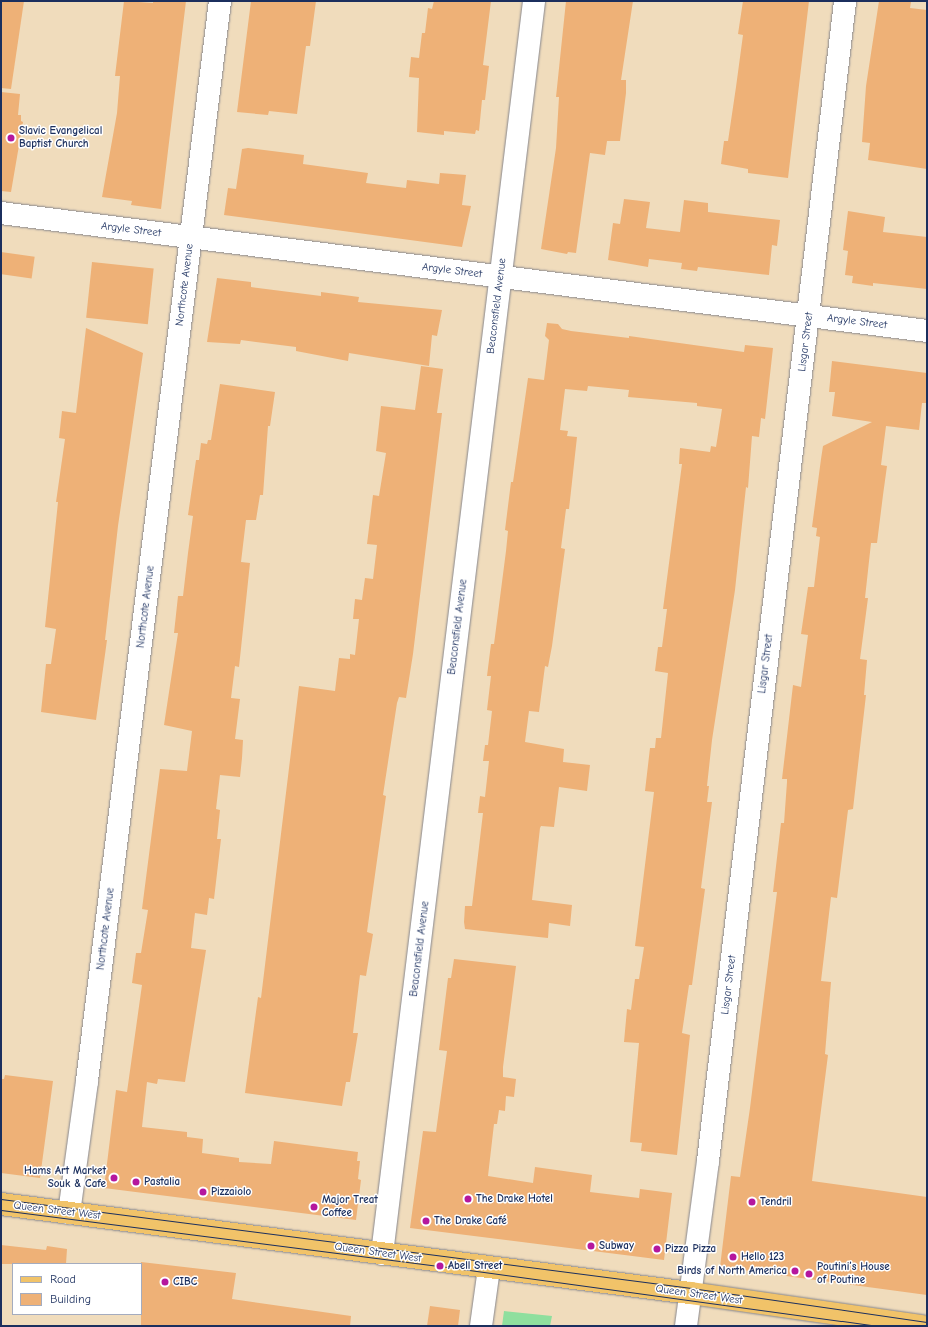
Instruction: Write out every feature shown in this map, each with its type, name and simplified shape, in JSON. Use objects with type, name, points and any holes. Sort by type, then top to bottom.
[{"type":"main road","name":"Queen Street West","points":[[1,1204],[690,1293],[922,1326]]},
{"type":"street","name":"Northcote Avenue","points":[[68,1213],[90,1058],[220,1]]},
{"type":"street","name":"Beaconsfield Avenue","points":[[382,1254],[534,1]]},
{"type":"street","name":"Lisgar Street","points":[[686,1326],[709,1154],[792,447],[810,316],[845,1]]},
{"type":"street","name":"Argyle Street","points":[[1,213],[927,332]]},
{"type":"street","points":[[481,1326],[489,1268]]},
{"type":"green space","points":[[504,1311],[552,1316],[550,1326],[502,1326]]},
{"type":"building","points":[[1,1],[24,1],[11,89],[1,88]]},
{"type":"building","points":[[124,1],[153,3],[153,1],[186,1],[161,209],[131,205],[132,201],[102,197],[117,113],[120,76],[115,76]]},
{"type":"building","points":[[251,1],[316,1],[310,46],[306,46],[297,114],[269,111],[268,115],[237,112]]},
{"type":"building","points":[[434,1],[491,1],[483,65],[489,66],[485,100],[482,100],[479,131],[476,130],[475,134],[444,131],[444,135],[417,132],[419,78],[409,77],[411,57],[419,58],[422,33],[425,33],[428,8],[432,9]]},
{"type":"building","points":[[566,1],[633,1],[621,80],[626,80],[626,93],[620,141],[607,141],[605,155],[590,153],[576,253],[568,252],[567,254],[541,249],[556,148],[559,97],[556,97]]},
{"type":"building","points":[[743,1],[809,1],[788,178],[748,173],[748,169],[721,164],[724,141],[728,141],[736,87],[743,35],[738,34]]},
{"type":"building","points":[[879,1],[911,2],[910,8],[927,10],[927,169],[868,160],[870,143],[862,142],[866,86]]},
{"type":"building","points":[[1,92],[20,94],[18,115],[21,115],[21,121],[23,122],[11,192],[1,191]]},
{"type":"building","points":[[248,148],[304,155],[303,164],[368,173],[366,183],[406,188],[407,180],[439,184],[440,173],[466,175],[462,205],[471,206],[462,247],[224,215],[228,188],[236,189],[242,149]]},
{"type":"building","points":[[624,199],[650,202],[646,228],[680,232],[684,200],[708,203],[708,212],[780,220],[777,246],[772,245],[769,275],[698,267],[697,271],[681,269],[682,263],[649,259],[648,267],[608,260],[613,223],[620,224]]},
{"type":"building","points":[[848,211],[885,217],[883,232],[927,237],[927,289],[873,283],[873,286],[852,283],[853,276],[845,275],[848,251],[843,250]]},
{"type":"building","points":[[1,252],[35,257],[32,279],[1,274]]},
{"type":"building","points":[[92,262],[154,268],[148,324],[86,318]]},
{"type":"building","points":[[217,278],[251,282],[251,287],[321,296],[321,292],[359,297],[358,302],[442,310],[437,336],[432,335],[429,366],[349,353],[348,361],[296,351],[296,347],[241,340],[240,344],[207,342]]},
{"type":"building","points":[[547,323],[558,324],[562,329],[571,331],[629,338],[629,336],[744,352],[745,345],[773,348],[765,419],[761,418],[759,437],[752,436],[748,488],[746,487],[735,590],[712,740],[707,786],[709,786],[707,802],[712,802],[701,888],[705,889],[692,985],[689,985],[682,1033],[690,1035],[677,1155],[641,1151],[642,1143],[630,1142],[639,1043],[624,1042],[627,1009],[631,1010],[635,979],[639,979],[644,947],[635,946],[654,792],[645,791],[650,748],[655,748],[656,738],[661,738],[668,673],[655,671],[658,647],[662,647],[667,609],[663,609],[682,464],[679,464],[680,448],[710,452],[711,446],[716,447],[722,409],[697,406],[697,403],[628,397],[629,390],[588,386],[587,391],[565,389],[560,430],[568,431],[567,436],[577,437],[569,509],[566,509],[561,548],[565,549],[552,646],[548,667],[545,666],[539,712],[529,711],[525,742],[564,749],[563,762],[590,765],[587,791],[559,787],[554,827],[541,826],[540,828],[532,900],[572,905],[570,926],[549,923],[548,938],[465,929],[465,906],[472,906],[483,813],[478,813],[480,796],[485,797],[489,761],[483,761],[485,745],[488,745],[492,711],[487,710],[491,676],[487,676],[491,644],[494,644],[506,551],[508,531],[505,530],[511,482],[513,482],[528,378],[544,380],[549,340],[545,336]]},
{"type":"building","points":[[86,328],[143,353],[118,526],[105,640],[107,640],[96,720],[41,712],[46,664],[51,664],[56,629],[45,627],[58,502],[56,502],[65,439],[59,438],[62,411],[76,413]]},
{"type":"building","points":[[832,361],[927,373],[927,403],[922,403],[919,430],[886,426],[881,465],[887,466],[877,543],[871,543],[865,598],[868,598],[860,659],[867,660],[864,695],[866,695],[853,809],[848,810],[837,898],[831,897],[821,981],[831,982],[825,1054],[828,1055],[812,1181],[927,1197],[927,1295],[720,1267],[731,1176],[740,1177],[750,1108],[777,892],[773,892],[781,823],[784,823],[787,779],[782,779],[793,685],[801,687],[808,635],[801,634],[808,587],[814,587],[820,537],[816,536],[817,528],[812,527],[823,446],[872,422],[832,416],[835,392],[829,392]]},
{"type":"building","points":[[421,366],[443,369],[437,413],[442,413],[413,654],[406,698],[399,697],[397,703],[383,795],[386,796],[367,932],[373,934],[366,976],[360,975],[353,1033],[358,1033],[350,1082],[346,1082],[342,1106],[245,1093],[258,997],[261,998],[299,686],[335,691],[339,658],[350,659],[350,654],[355,655],[359,619],[353,619],[355,599],[362,600],[365,578],[373,579],[377,545],[367,544],[373,495],[379,496],[386,453],[376,451],[381,406],[415,410]]},
{"type":"building","points":[[220,384],[275,392],[270,426],[268,426],[263,495],[260,495],[256,520],[246,520],[241,562],[250,563],[239,667],[235,666],[231,698],[240,699],[235,739],[243,740],[242,758],[240,777],[220,775],[216,809],[220,810],[217,839],[221,839],[214,899],[209,898],[207,915],[195,913],[191,948],[206,950],[185,1082],[158,1079],[157,1084],[147,1082],[142,1127],[187,1132],[187,1137],[203,1139],[202,1153],[239,1158],[239,1162],[271,1164],[274,1141],[358,1152],[357,1161],[360,1161],[358,1179],[361,1180],[356,1220],[104,1188],[116,1090],[127,1092],[142,985],[132,983],[136,953],[141,953],[148,910],[142,909],[160,769],[187,771],[192,731],[164,725],[178,633],[174,633],[178,596],[183,596],[193,516],[188,515],[196,460],[199,460],[201,443],[207,444],[208,440],[211,440]]},
{"type":"building","points":[[454,959],[516,966],[503,1067],[503,1077],[516,1079],[514,1097],[506,1096],[505,1111],[499,1110],[497,1124],[494,1124],[488,1176],[533,1183],[535,1167],[592,1175],[590,1192],[639,1198],[640,1189],[672,1193],[664,1260],[410,1228],[423,1131],[436,1132],[447,1051],[439,1050],[448,978],[451,978]]},
{"type":"building","points":[[5,1075],[53,1081],[40,1178],[1,1173],[1,1079],[4,1079]]},
{"type":"building","points":[[1,1245],[46,1250],[47,1246],[67,1249],[66,1263],[1,1264]]},
{"type":"building","points":[[141,1263],[236,1273],[232,1299],[351,1316],[350,1326],[141,1326]]},
{"type":"building","points":[[430,1306],[460,1310],[458,1326],[427,1326]]},
{"type":"tram line","points":[[1,1199],[691,1288],[927,1322]]},
{"type":"tram line","points":[[1,1210],[440,1266],[878,1326]]},
{"type":"place","name":"Slavic Evangelical Baptist Church","points":[[11,138]]},
{"type":"place","name":"Hams Art Market Souk & Cafe","points":[[114,1178]]},
{"type":"place","name":"Pastalia","points":[[136,1182]]},
{"type":"place","name":"Pizzaiolo","points":[[203,1192]]},
{"type":"place","name":"The Drake Hotel","points":[[468,1199]]},
{"type":"place","name":"Tendril","points":[[752,1202]]},
{"type":"place","name":"Major Treat Coffee","points":[[314,1207]]},
{"type":"place","name":"The Drake Café","points":[[426,1221]]},
{"type":"place","name":"Subway","points":[[591,1246]]},
{"type":"place","name":"Pizza Pizza","points":[[657,1249]]},
{"type":"place","name":"Hello 123","points":[[733,1257]]},
{"type":"place","name":"Abell Street","points":[[440,1266]]},
{"type":"place","name":"Birds of North America","points":[[795,1271]]},
{"type":"place","name":"Poutini’s House of Poutine","points":[[809,1274]]},
{"type":"place","name":"CIBC","points":[[165,1282]]}]
